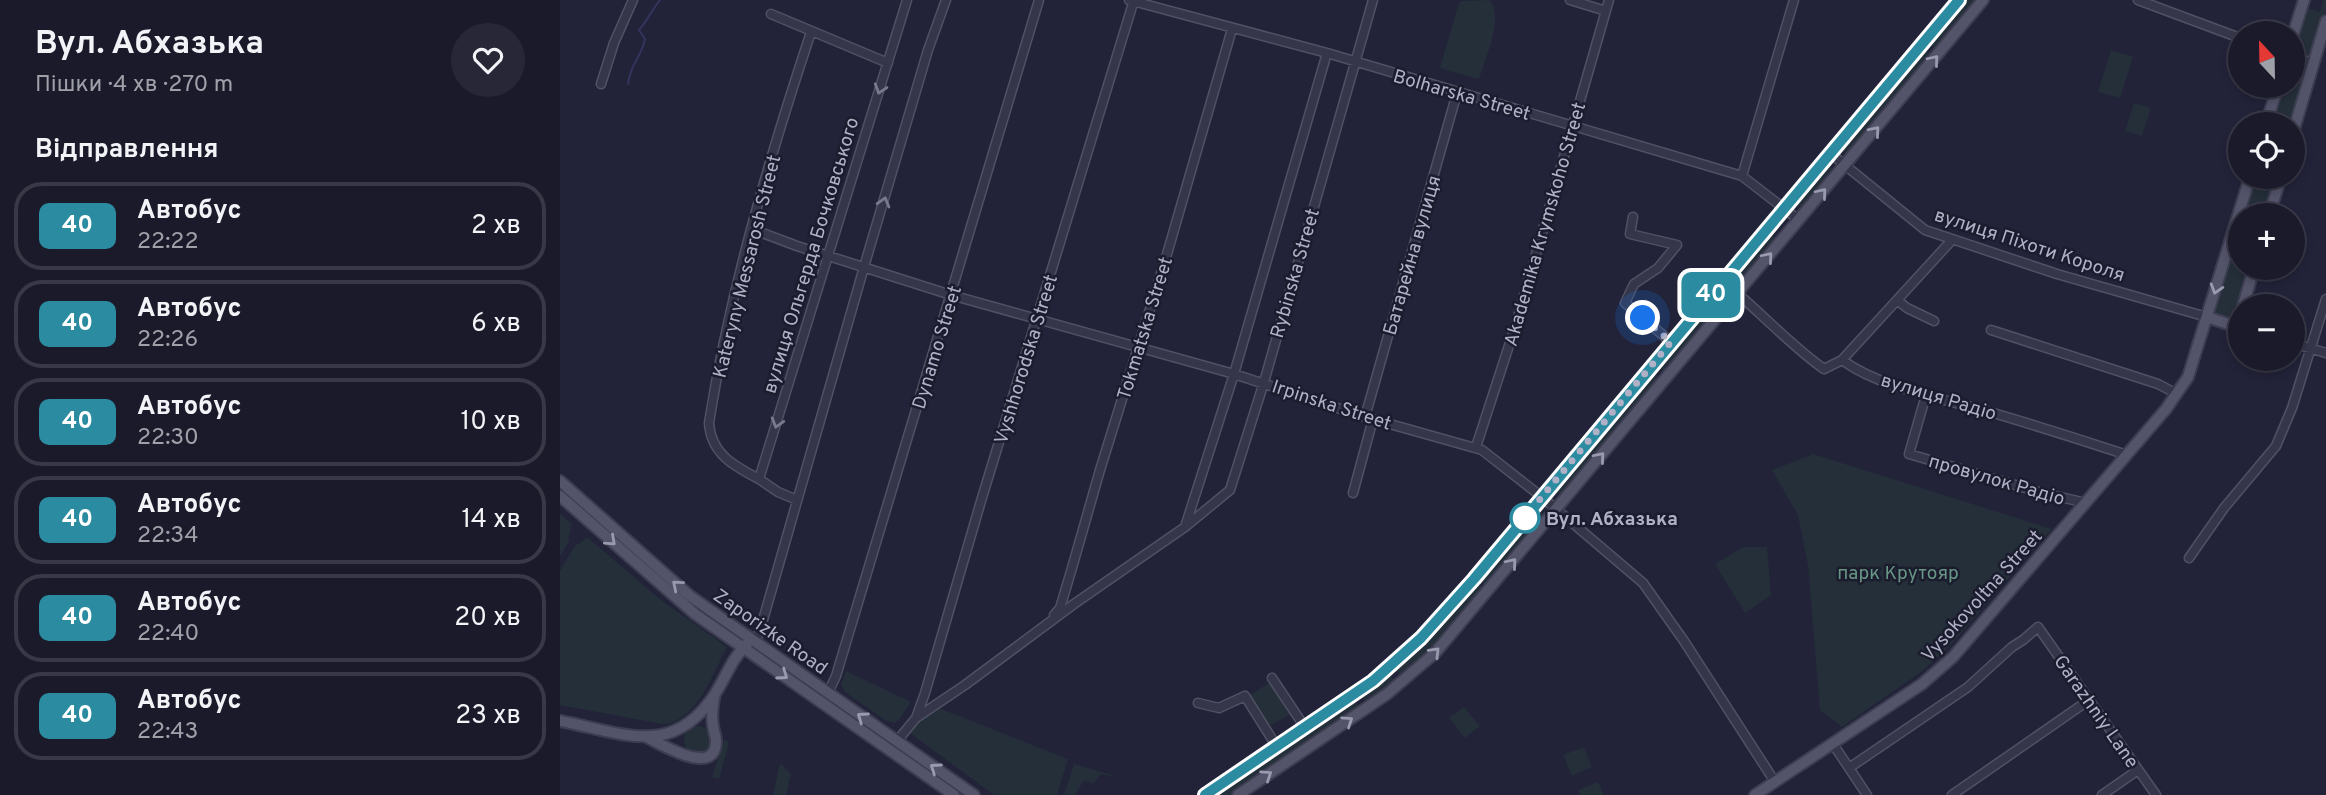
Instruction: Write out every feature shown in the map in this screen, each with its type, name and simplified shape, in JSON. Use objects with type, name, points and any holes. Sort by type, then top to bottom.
[{"type":"main road","points":[[1205,795],[1373,681],[1407,652],[1474,579],[1959,0]]},
{"type":"main road","points":[[1238,795],[1387,694],[1420,667],[1487,593],[1983,0]]},
{"type":"main road","points":[[2297,21],[2304,0]]},
{"type":"main road","points":[[2299,112],[2326,21]]},
{"type":"main road","name":"Vysokovoltna Street","points":[[1755,795],[1922,684],[1953,657],[2178,394],[2188,377],[2246,189]]},
{"type":"main road","name":"вулиця Піхоти Короля","points":[[2207,317],[2228,324]]},
{"type":"main road","name":"Zaporizke Road","points":[[560,481],[748,644],[954,795]]},
{"type":"main road","name":"Zaporizke Road","points":[[560,496],[682,603],[828,693],[974,795]]},
{"type":"main road","points":[[685,754],[680,743],[687,727],[714,696],[737,655],[748,644]]},
{"type":"main road","points":[[560,721],[645,737],[698,759],[707,757],[716,746],[712,717],[714,696]]},
{"type":"main road","points":[[645,737],[666,735],[701,723],[714,732]]},
{"type":"street","points":[[601,83],[614,43],[633,0]]},
{"type":"street","name":"вулиця Ольгерда Бочковського","points":[[759,479],[907,0]]},
{"type":"street","points":[[748,644],[760,634],[864,267],[946,0]]},
{"type":"street","name":"Dynamo Street","points":[[828,693],[836,676],[1039,0]]},
{"type":"street","name":"Bolharska Street","points":[[1132,0],[1327,54],[1742,176],[1799,220]]},
{"type":"street","name":"Vyshhorodska Street","points":[[916,718],[1038,320],[1132,0]]},
{"type":"street","name":"Rybinska Street","points":[[916,718],[1185,527],[1230,490],[1264,382],[1373,0]]},
{"type":"street","points":[[1570,0],[1606,11]]},
{"type":"street","name":"Akademika Krymskoho Street","points":[[1476,447],[1515,327],[1609,0]]},
{"type":"street","points":[[1742,176],[1794,0]]},
{"type":"street","points":[[2138,0],[2228,34]]},
{"type":"street","points":[[771,14],[888,63]]},
{"type":"street","name":"Tokmatska Street","points":[[1048,624],[1060,608],[1139,348],[1231,29]]},
{"type":"street","name":"Kateryny Messarosh Street","points":[[759,479],[734,467],[718,452],[710,434],[709,423],[741,267],[786,108],[811,32]]},
{"type":"street","name":"Rybinska Street","points":[[1185,527],[1234,374],[1327,54]]},
{"type":"street","points":[[2305,61],[2314,62]]},
{"type":"street","name":"Батарейна вулиця","points":[[1353,494],[1369,418],[1457,93]]},
{"type":"street","name":"вулиця Піхоти Короля","points":[[1830,153],[1925,230],[2109,290],[2207,317]]},
{"type":"street","points":[[1633,218],[1630,234],[1677,246],[1658,268],[1634,284],[1625,303],[1671,342]]},
{"type":"street","name":"Irpinska Street","points":[[752,229],[951,295],[1264,382],[1369,418],[1476,447],[1542,497],[1643,583],[1684,641],[1775,782]]},
{"type":"street","points":[[1842,360],[1952,240]]},
{"type":"street","name":"вулиця Радіо","points":[[1738,294],[1807,357],[1824,369],[1842,360],[1887,382],[2127,455]]},
{"type":"street","points":[[2189,558],[2224,508],[2276,446],[2292,408],[2326,299]]},
{"type":"street","points":[[1897,300],[1906,308],[1934,321]]},
{"type":"street","points":[[1991,330],[2158,384],[2178,394]]},
{"type":"street","points":[[2305,346],[2326,353]]},
{"type":"street","name":"провулок Радіо","points":[[1926,395],[1909,454],[2086,503]]},
{"type":"street","points":[[759,479],[778,492],[797,500]]},
{"type":"street","name":"Garazhniy Lane","points":[[1849,768],[1968,687],[2038,627],[2156,795]]},
{"type":"street","points":[[1272,678],[1300,720]]},
{"type":"street","points":[[1198,703],[1219,708],[1245,696],[1277,747]]},
{"type":"street","points":[[1952,795],[2090,700]]},
{"type":"street","points":[[897,741],[916,718]]},
{"type":"street","points":[[1833,744],[1867,795]]},
{"type":"street","points":[[2102,795],[2138,770]]},
{"type":"green space","points":[[1489,0],[1495,16],[1494,27],[1479,79],[1440,68],[1461,1]]},
{"type":"green space","points":[[1963,0],[1978,0],[1936,50],[1928,42]]},
{"type":"green space","points":[[2323,0],[2326,0],[2326,10],[2313,54],[2309,58],[2305,57],[2305,21],[2302,21],[2306,8],[2320,12]]},
{"type":"green space","points":[[1923,48],[1932,55],[1848,156],[1839,148]]},
{"type":"green space","points":[[2111,50],[2133,57],[2120,98],[2098,92]]},
{"type":"green space","points":[[2281,98],[2299,98],[2295,112],[2277,112]]},
{"type":"green space","points":[[2134,103],[2151,108],[2142,136],[2125,131]]},
{"type":"green space","points":[[1826,163],[1835,171],[1803,210],[1794,202]]},
{"type":"green space","points":[[2252,189],[2273,189],[2268,203],[2247,203]]},
{"type":"green space","points":[[1772,227],[1775,243],[1734,291],[1725,284]]},
{"type":"green space","points":[[2228,263],[2228,280],[2246,280],[2241,294],[2228,294],[2228,319],[2215,315],[2213,311]]},
{"type":"green space","points":[[1722,288],[1730,296],[1666,373],[1657,365]]},
{"type":"green space","points":[[1652,371],[1662,379],[1562,497],[1553,489]]},
{"type":"green space","name":"парк Крутояр","points":[[1813,454],[2052,529],[1949,647],[1921,672],[1842,727],[1820,710],[1808,565],[1798,515],[1772,470]]},
{"type":"green space","points":[[1537,509],[1546,517],[1487,586],[1479,579]]},
{"type":"green space","points":[[560,514],[572,524],[568,539],[570,540],[560,556]]},
{"type":"green space","points":[[587,537],[661,600],[727,647],[702,695],[685,715],[674,721],[662,724],[560,705],[560,571],[576,544]]},
{"type":"green space","points":[[1743,547],[1767,547],[1771,595],[1745,613],[1715,564]]},
{"type":"green space","points":[[1476,582],[1485,590],[1433,650],[1402,677],[1394,668]]},
{"type":"green space","points":[[846,671],[911,702],[899,720],[895,723],[886,721],[845,692],[841,685]]},
{"type":"green space","points":[[1388,673],[1396,682],[1367,704],[1360,694]]},
{"type":"green space","points":[[1272,681],[1293,713],[1267,727],[1247,697]]},
{"type":"green space","points":[[1353,699],[1360,708],[1231,795],[1213,795]]},
{"type":"green space","points":[[936,707],[1068,759],[1057,795],[994,795],[910,733],[917,722]]},
{"type":"green space","points":[[1464,707],[1480,726],[1465,738],[1449,718]]},
{"type":"green space","points":[[698,726],[708,730],[712,740],[708,750],[698,754],[688,750],[684,740],[688,730]]},
{"type":"green space","points":[[724,740],[729,743],[719,779],[712,777]]},
{"type":"green space","points":[[1584,747],[1592,767],[1572,776],[1563,755]]},
{"type":"green space","points":[[780,763],[791,774],[786,795],[773,795]]},
{"type":"green space","points":[[1074,764],[1118,777],[1101,774],[1093,784],[1084,780],[1075,795],[1064,795]]},
{"type":"green space","points":[[1598,782],[1604,795],[1580,795],[1578,790]]},
{"type":"waterway","points":[[628,84],[631,70],[645,39],[639,30],[660,0]]},
{"type":"bus line","name":"40","points":[[1205,795],[1373,681],[1421,638],[1474,579],[1959,0]]},
{"type":"place","name":"Вул. Абхазька","points":[[1525,518]]},
{"type":"route","points":[[1525,518],[1520,523],[1671,342],[1643,318]]}]
